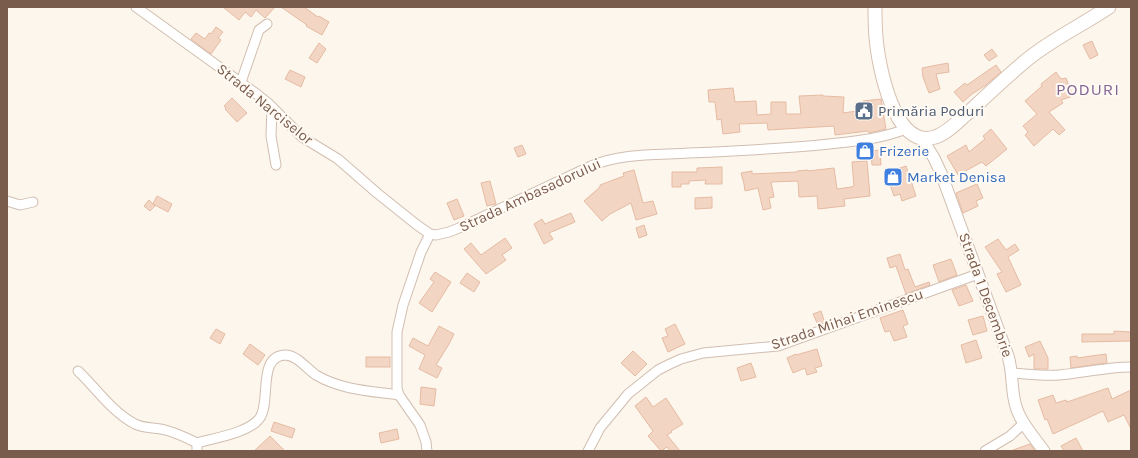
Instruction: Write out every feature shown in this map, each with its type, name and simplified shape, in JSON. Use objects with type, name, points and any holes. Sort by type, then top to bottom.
[{"type":"main road","points":[[875,7],[876,36],[881,72],[892,104],[906,129],[911,134],[922,139],[937,137],[945,132],[1029,58],[1109,7]]},
{"type":"street","name":"Strada Narciselor","points":[[136,7],[258,95],[302,137],[338,159],[377,194],[430,234]]},
{"type":"street","points":[[241,82],[259,30],[267,24]]},
{"type":"street","points":[[272,107],[271,136],[276,165]]},
{"type":"street","name":"Strada Ambasadorului","points":[[430,234],[442,234],[459,228],[584,169],[609,159],[789,148],[880,138],[906,129]]},
{"type":"street","name":"Strada 1 Decembrie","points":[[922,139],[934,158],[941,173],[1008,356],[1012,373],[1015,404],[1018,412],[1044,451]]},
{"type":"street","points":[[7,201],[20,205],[33,202]]},
{"type":"street","points":[[426,451],[424,434],[420,425],[399,394],[397,388],[397,332],[399,318],[414,271],[430,234]]},
{"type":"street","name":"Strada Mihai Eminescu","points":[[588,451],[600,428],[628,394],[658,370],[681,359],[703,352],[778,346],[978,274]]},
{"type":"street","points":[[78,371],[110,405],[135,424],[170,431],[197,447],[248,428],[260,418],[264,410],[267,372],[270,364],[275,359],[282,356],[296,358],[315,374],[334,383],[356,389],[399,394]]},
{"type":"street","points":[[1012,373],[1052,375],[1131,367]]},
{"type":"street","points":[[985,451],[1010,436],[1024,423]]},
{"type":"building","points":[[223,7],[275,7],[265,18],[256,10],[251,17],[245,12],[239,20]]},
{"type":"building","points":[[281,7],[304,7],[318,17],[319,16],[329,22],[322,35],[306,26],[307,25]]},
{"type":"building","points":[[216,27],[223,32],[218,38],[221,40],[211,54],[191,39],[196,33],[205,39]]},
{"type":"building","points":[[1092,41],[1098,55],[1090,59],[1083,45]]},
{"type":"building","points":[[319,43],[326,49],[317,63],[309,58]]},
{"type":"building","points":[[992,49],[997,56],[989,61],[984,55]]},
{"type":"building","points":[[948,63],[949,72],[936,74],[940,89],[929,93],[923,77],[922,68]]},
{"type":"building","points":[[996,65],[1001,72],[963,102],[954,92],[965,83],[967,85]]},
{"type":"building","points":[[290,70],[305,77],[301,87],[285,79]]},
{"type":"building","points":[[1056,72],[1061,79],[1066,78],[1073,96],[1061,100],[1063,103],[1049,112],[1065,130],[1059,135],[1053,129],[1034,146],[1025,135],[1028,132],[1023,126],[1037,114],[1025,101],[1042,86],[1041,84]]},
{"type":"building","points":[[733,88],[735,102],[756,101],[757,115],[771,114],[771,102],[786,102],[786,114],[801,114],[799,96],[823,95],[844,97],[843,113],[864,110],[863,101],[881,99],[886,129],[869,133],[868,131],[835,135],[834,126],[768,130],[767,123],[739,124],[740,132],[723,134],[721,119],[717,120],[715,102],[709,102],[708,90]]},
{"type":"building","points":[[232,98],[247,113],[237,122],[224,106]]},
{"type":"building","points":[[991,129],[1007,149],[986,166],[982,162],[958,175],[947,156],[966,145],[969,152],[985,139],[983,136]]},
{"type":"building","points":[[522,145],[526,154],[518,157],[514,148]]},
{"type":"building","points":[[880,150],[881,165],[872,165],[871,151]]},
{"type":"building","points":[[867,161],[870,196],[844,199],[845,206],[818,209],[817,196],[799,197],[798,181],[771,182],[774,197],[769,198],[771,208],[763,210],[758,188],[745,191],[741,173],[752,171],[752,174],[797,172],[834,168],[837,189],[854,186],[852,162]]},
{"type":"building","points":[[906,166],[916,196],[902,201],[900,194],[894,196],[886,173]]},
{"type":"building","points":[[722,167],[722,184],[705,184],[706,180],[689,181],[689,184],[681,184],[681,187],[672,187],[672,172],[697,172],[697,168]]},
{"type":"building","points":[[634,170],[643,203],[653,201],[657,214],[636,220],[631,203],[610,214],[602,221],[584,201],[600,187],[600,185],[624,176],[623,173]]},
{"type":"building","points":[[490,181],[496,204],[487,206],[481,183]]},
{"type":"building","points":[[977,184],[983,198],[976,201],[978,206],[963,213],[956,193]]},
{"type":"building","points":[[157,196],[172,204],[168,212],[153,204]]},
{"type":"building","points":[[712,197],[712,208],[695,209],[695,198]]},
{"type":"building","points":[[457,199],[464,216],[454,220],[447,203]]},
{"type":"building","points":[[149,200],[155,206],[150,211],[144,206]]},
{"type":"building","points":[[571,213],[575,222],[549,233],[553,239],[544,244],[534,224],[542,219],[545,224]]},
{"type":"building","points":[[644,225],[647,235],[639,238],[636,228]]},
{"type":"building","points":[[505,238],[512,248],[502,255],[506,260],[486,274],[464,249],[471,243],[481,255]]},
{"type":"building","points":[[998,239],[1006,250],[1015,244],[1019,250],[1008,257],[1021,285],[1006,292],[997,274],[1002,272],[985,247]]},
{"type":"building","points":[[900,254],[905,270],[908,269],[915,287],[929,282],[930,285],[906,294],[896,266],[890,268],[887,258]]},
{"type":"building","points":[[951,259],[957,275],[939,282],[933,265]]},
{"type":"building","points":[[435,272],[451,282],[432,312],[419,303],[434,282],[430,279]]},
{"type":"building","points":[[467,273],[480,282],[474,292],[460,283]]},
{"type":"building","points":[[966,285],[973,301],[959,306],[952,290]]},
{"type":"building","points":[[903,310],[908,324],[903,326],[907,337],[894,341],[890,331],[885,332],[880,318]]},
{"type":"building","points":[[821,311],[825,323],[818,325],[813,314]]},
{"type":"building","points":[[983,316],[987,331],[973,335],[968,320]]},
{"type":"building","points":[[675,324],[685,344],[668,352],[662,338],[668,336],[665,329]]},
{"type":"building","points":[[439,326],[454,334],[436,365],[442,368],[437,378],[419,369],[425,355],[409,346],[413,338],[428,346]]},
{"type":"building","points":[[216,329],[225,334],[220,344],[210,338]]},
{"type":"building","points":[[1114,331],[1131,332],[1131,341],[1082,342],[1082,334],[1114,334]]},
{"type":"building","points":[[976,340],[982,358],[966,363],[961,345]]},
{"type":"building","points":[[1040,341],[1048,358],[1048,369],[1034,369],[1034,354],[1029,357],[1025,347]]},
{"type":"building","points":[[250,344],[265,355],[258,365],[243,354]]},
{"type":"building","points":[[817,349],[822,366],[815,368],[817,372],[807,375],[805,368],[793,373],[787,358],[796,354]]},
{"type":"building","points":[[633,351],[647,364],[635,376],[621,363]]},
{"type":"building","points":[[1106,354],[1107,363],[1071,368],[1070,357],[1077,356],[1077,358]]},
{"type":"building","points":[[366,357],[390,357],[390,367],[366,367]]},
{"type":"building","points":[[751,363],[756,377],[741,381],[737,368]]},
{"type":"building","points":[[421,387],[436,389],[434,406],[420,404]]},
{"type":"building","points":[[1108,388],[1112,399],[1131,390],[1131,429],[1124,415],[1108,422],[1103,411],[1053,434],[1047,419],[1045,420],[1038,400],[1053,395],[1056,403],[1066,400],[1067,402]]},
{"type":"building","points":[[646,397],[653,407],[666,398],[683,424],[667,435],[680,451],[670,451],[667,447],[661,451],[648,436],[653,431],[635,406]]},
{"type":"building","points":[[274,422],[295,429],[292,438],[271,431]]},
{"type":"building","points":[[397,429],[399,439],[381,443],[379,433]]},
{"type":"building","points":[[270,436],[285,451],[254,451]]},
{"type":"building","points":[[1076,438],[1083,451],[1064,451],[1061,446]]},
{"type":"building","points":[[1030,444],[1035,451],[1013,451],[1013,450]]},
{"type":"place","name":"Primăria Poduri","points":[[864,111]]},
{"type":"place","name":"Frizerie","points":[[865,151]]},
{"type":"place","name":"Market Denisa","points":[[893,177]]},
{"type":"district","name":"PODURI","points":[[1088,89]]}]
